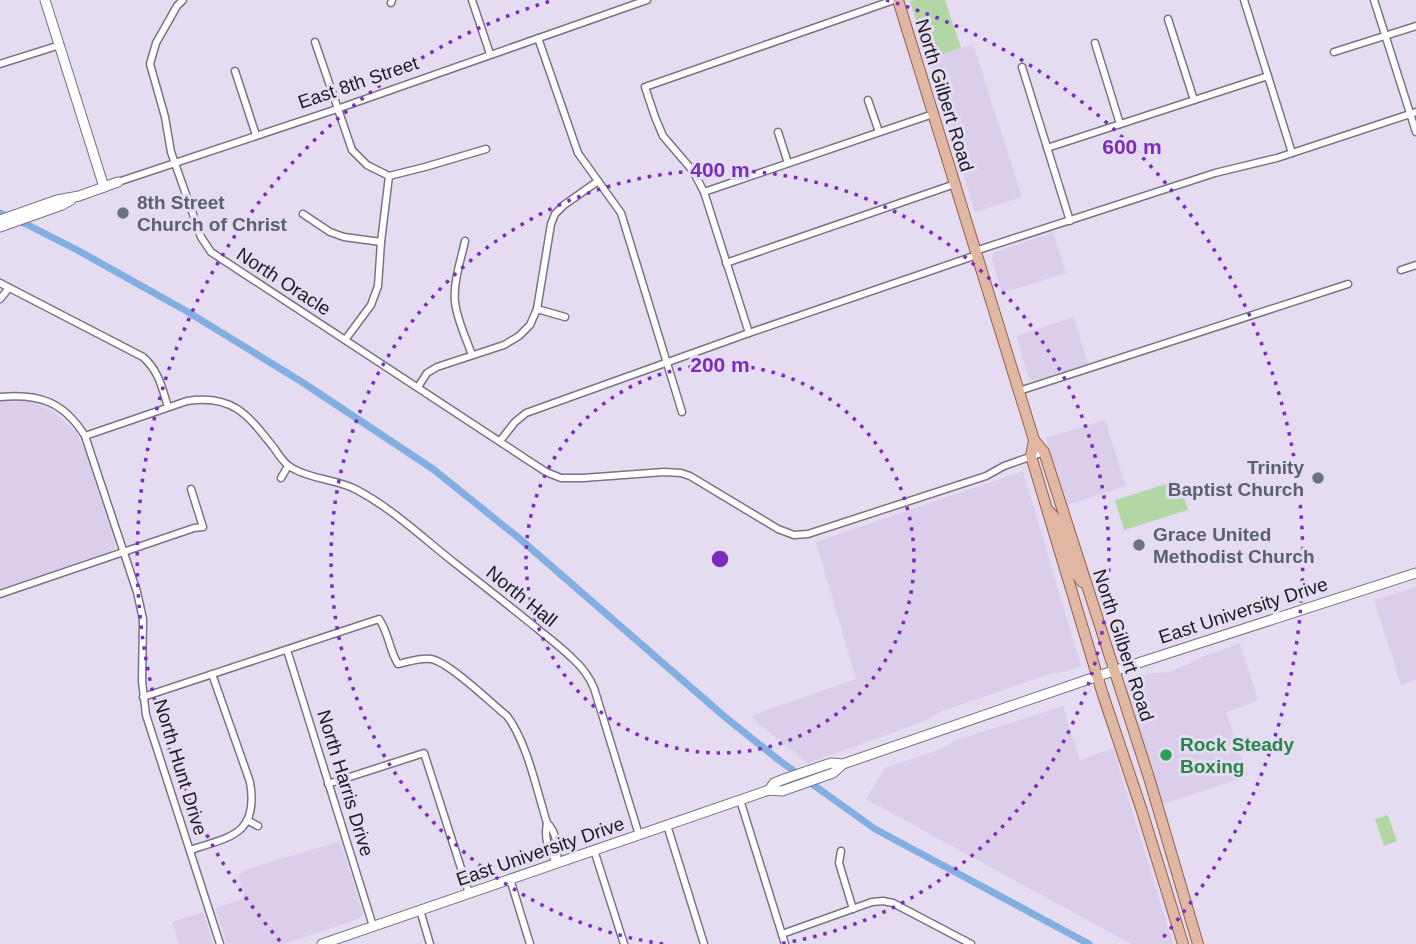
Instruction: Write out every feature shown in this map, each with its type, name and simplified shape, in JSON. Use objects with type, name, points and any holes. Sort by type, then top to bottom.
[{"type":"main road","points":[[45,0],[104,187]]},
{"type":"main road","name":"North Gilbert Road","points":[[896,0],[1034,440],[1044,452],[1150,781],[1198,944]]},
{"type":"main road","name":"East 8th Street","points":[[1,222],[57,200],[118,183]]},
{"type":"main road","name":"East 8th Street","points":[[1,222],[12,223],[26,214]]},
{"type":"main road","name":"North Gilbert Road","points":[[1034,440],[1031,456],[1097,676],[1183,944]]},
{"type":"main road","points":[[1047,510],[1055,516],[1067,544],[1074,546]]},
{"type":"main road","points":[[1060,551],[1068,554],[1076,574],[1087,587]]},
{"type":"main road","name":"East University Drive","points":[[769,790],[774,783],[810,770],[831,764],[843,764],[1097,676],[1416,573]]},
{"type":"main road","name":"East University Drive","points":[[322,944],[335,942],[373,926],[769,790],[782,791],[833,773],[843,764]]},
{"type":"main road","points":[[1134,786],[1150,781]]},
{"type":"main road","points":[[1164,881],[1178,877]]},
{"type":"street","name":"North Oracle","points":[[183,0],[156,43],[150,64],[175,163],[201,237],[211,251],[546,472],[561,478],[681,473],[778,529],[801,535],[986,476],[1031,456]]},
{"type":"street","points":[[472,0],[490,54]]},
{"type":"street","name":"East 8th Street","points":[[118,183],[647,0]]},
{"type":"street","points":[[749,333],[704,192],[693,170],[663,136],[645,87],[896,0]]},
{"type":"street","points":[[1244,0],[1292,153]]},
{"type":"street","points":[[1374,0],[1413,113],[1416,132]]},
{"type":"street","points":[[1168,19],[1194,100]]},
{"type":"street","points":[[1334,52],[1416,26]]},
{"type":"street","points":[[538,38],[578,153],[621,213],[682,412]]},
{"type":"street","points":[[315,42],[352,150],[367,166],[389,176],[486,149]]},
{"type":"street","points":[[1095,43],[1120,124]]},
{"type":"street","points":[[0,64],[60,46]]},
{"type":"street","points":[[1022,67],[1070,221]]},
{"type":"street","points":[[234,71],[256,135]]},
{"type":"street","points":[[1047,148],[1268,76]]},
{"type":"street","points":[[868,100],[879,132]]},
{"type":"street","points":[[500,441],[526,413],[1070,221],[1215,173],[1292,153],[1413,113]]},
{"type":"street","points":[[704,192],[933,114]]},
{"type":"street","points":[[778,132],[788,163]]},
{"type":"street","points":[[345,340],[371,305],[378,286],[389,176]]},
{"type":"street","points":[[418,387],[427,373],[437,367],[504,345],[519,336],[530,324],[537,309],[555,214],[598,181]]},
{"type":"street","points":[[726,263],[955,184]]},
{"type":"street","points":[[303,214],[330,232],[344,237],[381,242]]},
{"type":"street","points":[[465,241],[455,302],[472,355]]},
{"type":"street","points":[[1401,270],[1416,265]]},
{"type":"street","points":[[0,283],[143,357],[152,364],[158,376],[168,408]]},
{"type":"street","points":[[1019,391],[1348,284]]},
{"type":"street","points":[[0,299],[9,288]]},
{"type":"street","points":[[537,309],[565,317]]},
{"type":"street","points":[[0,397],[28,396],[50,402],[78,424],[85,436],[187,401],[218,400],[243,413],[259,429],[288,466],[281,478]]},
{"type":"street","name":"North Hunt Drive","points":[[85,436],[144,619],[143,697],[150,729],[220,944]]},
{"type":"street","points":[[1031,456],[1044,452]]},
{"type":"street","name":"North Hall","points":[[288,466],[356,490],[388,510],[572,657],[591,680],[639,835]]},
{"type":"street","points":[[0,594],[202,527],[191,489]]},
{"type":"street","points":[[143,697],[379,619],[398,664],[418,659],[433,659],[447,666],[507,716],[521,739],[547,823],[549,852],[557,863]]},
{"type":"street","name":"North Harris Drive","points":[[287,650],[373,926]]},
{"type":"street","points":[[190,850],[233,834],[244,826],[251,813],[253,800],[250,782],[212,674]]},
{"type":"street","points":[[328,784],[424,753],[469,894]]},
{"type":"street","points":[[740,800],[785,944]]},
{"type":"street","points":[[247,820],[258,825]]},
{"type":"street","points":[[667,825],[704,944]]},
{"type":"street","points":[[594,850],[624,944]]},
{"type":"street","points":[[841,851],[839,863],[853,909]]},
{"type":"street","points":[[510,880],[530,944]]},
{"type":"street","points":[[782,934],[877,901],[893,903],[970,944]]},
{"type":"street","points":[[419,910],[430,944]]},
{"type":"shaded area","points":[[973,44],[1022,197],[975,212],[928,59]]},
{"type":"shaded area","points":[[1053,232],[1066,273],[1002,293],[992,260],[993,253]]},
{"type":"shaded area","points":[[1074,317],[1088,364],[1033,381],[1029,378],[1016,336]]},
{"type":"shaded area","points":[[0,402],[32,402],[52,411],[76,432],[85,451],[116,547],[112,551],[0,589]]},
{"type":"shaded area","points":[[1105,420],[1126,486],[1067,505],[1046,438]]},
{"type":"shaded area","points":[[1023,471],[1081,666],[942,711],[928,720],[808,763],[755,721],[753,715],[856,679],[816,542]]},
{"type":"shaded area","points":[[1416,587],[1416,680],[1401,685],[1374,600]]},
{"type":"shaded area","points":[[1240,643],[1258,701],[1226,712],[1248,776],[1163,804],[1126,690],[1127,684],[1130,680],[1153,673],[1168,672]]},
{"type":"shaded area","points":[[1063,706],[1080,760],[1113,748],[1173,944],[1131,944],[866,799],[885,768],[939,750],[957,740]]},
{"type":"shaded area","points":[[340,841],[363,914],[360,918],[285,944],[227,944],[215,908],[242,899],[244,892],[239,877],[242,871]]},
{"type":"shaded area","points":[[203,912],[213,944],[179,944],[172,922]]},
{"type":"green space","points":[[945,0],[961,48],[928,59],[910,1]]},
{"type":"green space","points":[[1179,480],[1188,510],[1124,530],[1115,500]]},
{"type":"green space","points":[[1388,815],[1397,841],[1384,846],[1375,819]]},
{"type":"waterway","points":[[0,213],[79,251],[188,312],[302,382],[433,469],[520,539],[725,717],[780,761],[875,829],[1089,944]]},
{"type":"place","name":"8th Street Church of Christ","points":[[123,213]]},
{"type":"place","name":"Trinity Baptist Church","points":[[1318,478]]},
{"type":"place","name":"Grace United Methodist Church","points":[[1139,545]]},
{"type":"place","name":"Rock Steady Boxing","points":[[1166,755]]}]
